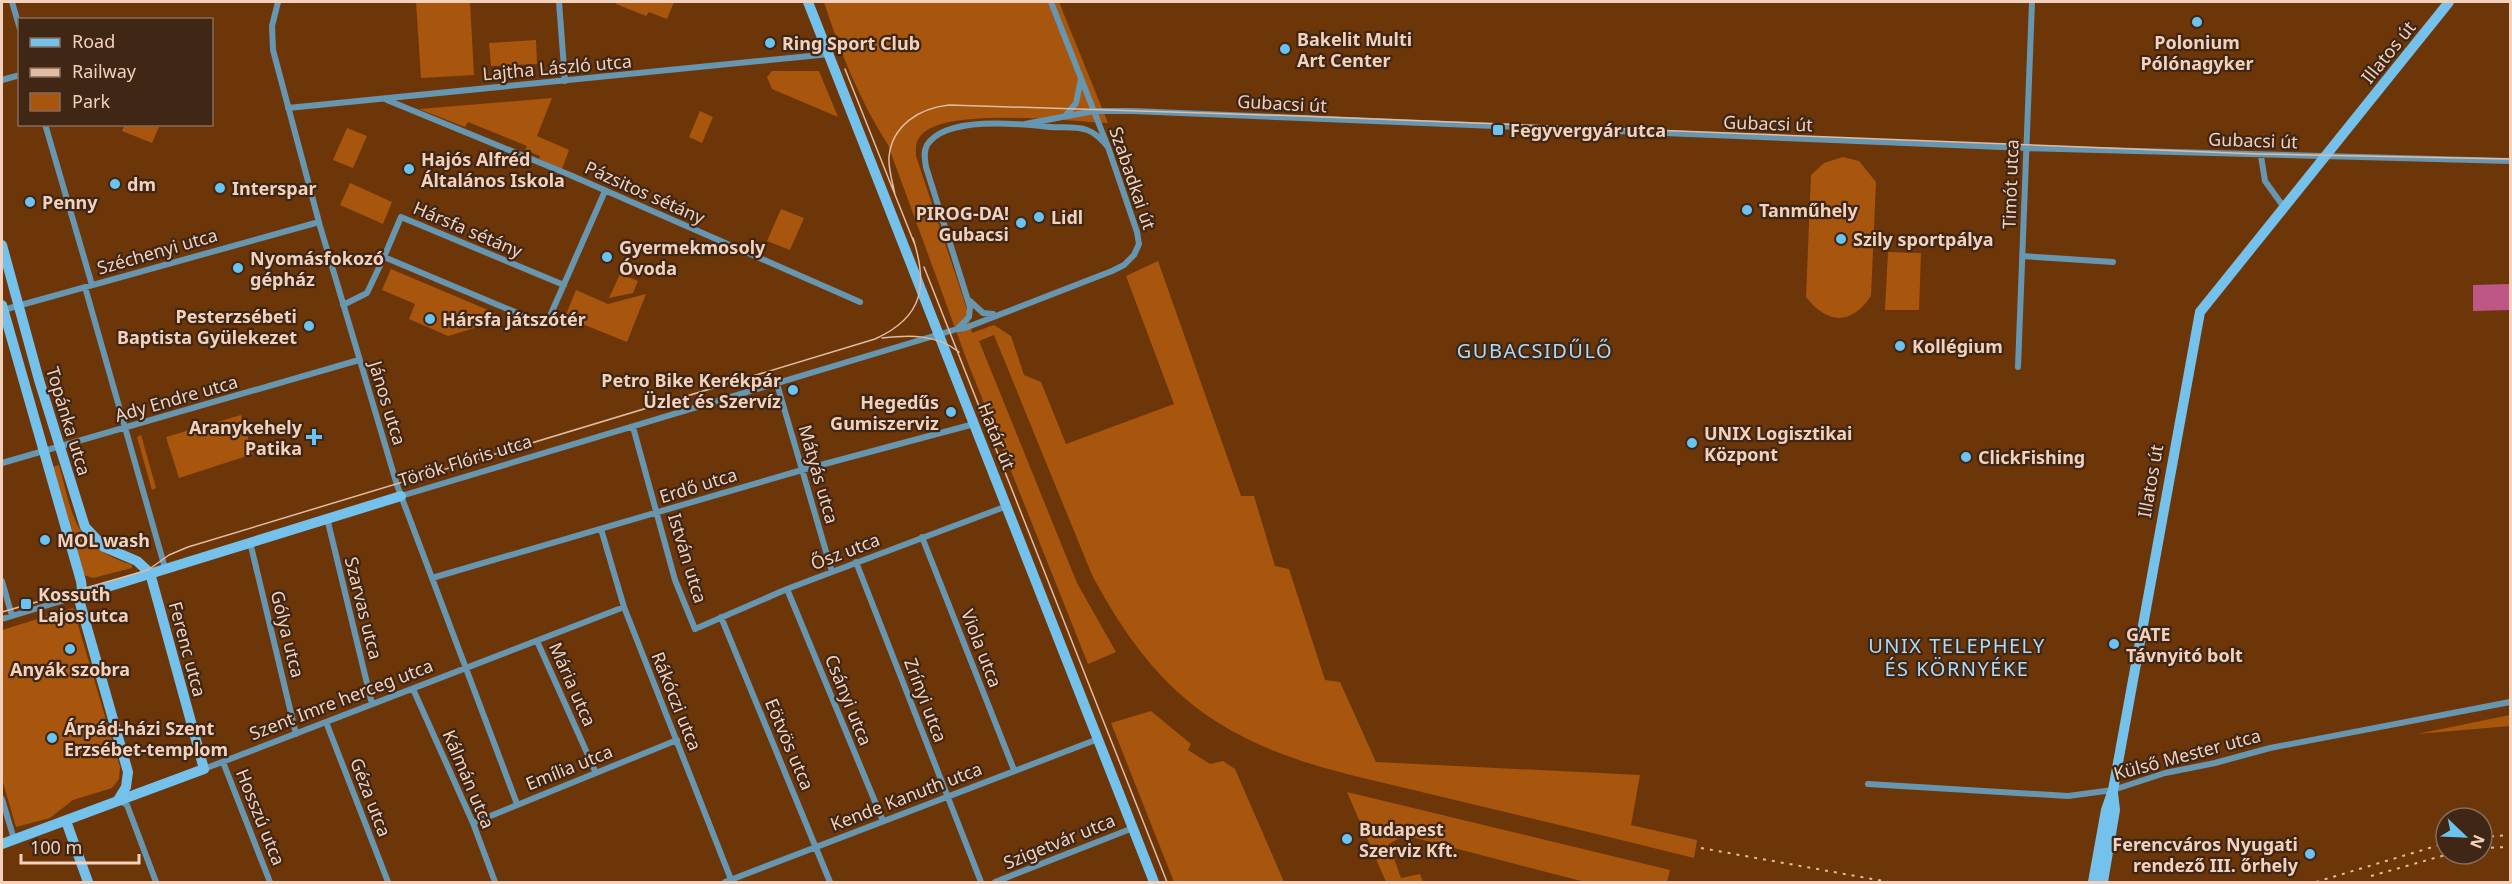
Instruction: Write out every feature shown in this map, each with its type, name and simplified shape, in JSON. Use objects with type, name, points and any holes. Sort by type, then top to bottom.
[{"type":"street","points":[[12,2],[18,22]]},
{"type":"street","name":"János utca","points":[[278,2],[272,26],[273,50],[358,360],[401,496],[517,804]]},
{"type":"street","points":[[559,2],[565,81]]},
{"type":"street","name":"Határ út","points":[[808,2],[1154,882]]},
{"type":"street","name":"Szabadkai út","points":[[957,329],[965,328],[1112,271],[1124,265],[1134,255],[1139,244],[1108,147],[1051,2]]},
{"type":"street","name":"Timót utca","points":[[2018,367],[2032,2]]},
{"type":"street","name":"Illatos út","points":[[2093,882],[2106,810],[2113,789],[2196,322],[2206,301],[2449,2]]},
{"type":"street","name":"Lajtha László utca","points":[[288,108],[830,54]]},
{"type":"street","points":[[2,80],[18,76]]},
{"type":"street","points":[[1059,118],[1067,115],[1076,103],[1081,76]]},
{"type":"street","name":"Pázsitos sétány","points":[[384,99],[570,175],[860,302]]},
{"type":"street","name":"Gubacsi út","points":[[1025,124],[1094,111],[2026,148],[2322,158],[2511,161]]},
{"type":"street","name":"Gubacsi út","points":[[968,298],[929,179],[925,151],[928,143],[938,136],[961,127],[985,124],[1025,124],[1084,129],[1095,133],[1108,147]]},
{"type":"street","points":[[46,126],[165,568]]},
{"type":"street","points":[[2260,156],[2265,181],[2283,206]]},
{"type":"street","points":[[384,257],[546,325],[605,191]]},
{"type":"street","name":"Hársfa sétány","points":[[343,305],[367,293],[401,217],[564,285]]},
{"type":"street","name":"Széchenyi utca","points":[[2,307],[18,306],[319,222]]},
{"type":"street","name":"Topánka utca","points":[[2,245],[59,447],[85,527],[93,538],[114,553],[143,564],[150,573]]},
{"type":"street","points":[[2022,256],[2113,262]]},
{"type":"street","points":[[938,334],[957,329],[970,314],[968,298]]},
{"type":"street","points":[[968,298],[983,313],[1002,313]]},
{"type":"street","name":"Topánka utca","points":[[2,307],[81,581],[82,589],[78,597],[128,772]]},
{"type":"street","name":"Török Flóris utca","points":[[2,619],[327,518],[938,334]]},
{"type":"street","name":"Ady Endre utca","points":[[2,463],[358,360]]},
{"type":"street","name":"Mátyás utca","points":[[777,384],[832,572]]},
{"type":"street","name":"Erdő utca","points":[[432,578],[802,470],[974,424]]},
{"type":"street","name":"István utca","points":[[633,427],[675,580],[695,629]]},
{"type":"street","name":"Ősz utca","points":[[695,629],[787,589],[1007,506]]},
{"type":"street","name":"Szarvas utca","points":[[327,518],[372,704]]},
{"type":"street","name":"Rákóczi utca","points":[[601,529],[624,607],[677,740],[729,882]]},
{"type":"street","name":"Viola utca","points":[[922,537],[1014,770]]},
{"type":"street","name":"Gólya utca","points":[[250,542],[296,734]]},
{"type":"street","name":"Zrínyi utca","points":[[856,562],[981,882]]},
{"type":"street","name":"Ferenc utca","points":[[150,573],[204,768]]},
{"type":"street","points":[[2,581],[12,616]]},
{"type":"street","name":"Csányi utca","points":[[787,589],[883,821]]},
{"type":"street","name":"Szent Imre herceg utca","points":[[2,844],[223,762],[624,607]]},
{"type":"street","name":"Eötvös utca","points":[[721,617],[830,882]]},
{"type":"street","name":"Mária utca","points":[[537,641],[596,773]]},
{"type":"street","name":"Kálmán utca","points":[[413,689],[472,823],[495,882]]},
{"type":"street","name":"Külső Mester utca","points":[[1868,784],[2068,796],[2113,789],[2164,773],[2215,763],[2270,748],[2511,702]]},
{"type":"street","name":"Géza utca","points":[[326,722],[388,882]]},
{"type":"street","name":"Kende Kanuth utca","points":[[729,882],[1098,739]]},
{"type":"street","name":"Emília utca","points":[[472,823],[677,740]]},
{"type":"street","name":"Hosszú utca","points":[[223,762],[270,882]]},
{"type":"street","points":[[128,772],[136,787],[147,790]]},
{"type":"street","points":[[128,772],[126,787],[118,800],[127,805],[156,882]]},
{"type":"street","name":"Illatos út","points":[[2103,882],[2115,810],[2113,789]]},
{"type":"street","points":[[2,800],[14,839]]},
{"type":"street","points":[[66,821],[88,882]]},
{"type":"street","name":"Szigetvár utca","points":[[995,882],[1133,828]]},
{"type":"green space","points":[[416,2],[470,2],[474,75],[421,78]]},
{"type":"green space","points":[[617,2],[674,2],[667,19],[649,12],[646,16],[616,4]]},
{"type":"green space","points":[[824,2],[1059,2],[1108,123],[978,118],[931,128],[917,142],[916,156],[966,306],[972,333],[994,325],[1011,336],[1024,375],[1041,382],[1066,444],[1174,404],[1126,276],[1158,261],[1241,496],[1254,496],[1275,566],[1289,569],[1325,680],[1340,682],[1376,762],[1640,775],[1631,825],[1697,840],[1694,858],[1320,767],[1267,748],[1217,722],[1197,708],[1161,675],[1130,638],[1092,575],[994,335],[979,341],[1077,583],[1116,652],[1088,664],[966,358],[888,145],[868,111],[852,76]]},
{"type":"green space","points":[[536,40],[537,64],[491,66],[489,43]]},
{"type":"green space","points":[[772,71],[819,71],[838,117],[772,89],[767,77]]},
{"type":"green space","points":[[552,98],[537,136],[569,150],[562,169],[525,150],[527,146],[468,122],[465,127],[419,109]]},
{"type":"green space","points":[[700,111],[713,117],[702,143],[689,137]]},
{"type":"green space","points":[[124,126],[159,127],[152,143],[122,131]]},
{"type":"green space","points":[[347,128],[367,136],[353,168],[333,160]]},
{"type":"green space","name":"Szily sportpálya","points":[[1843,157],[1859,161],[1876,182],[1871,296],[1855,313],[1839,318],[1822,312],[1806,297],[1811,175],[1824,163]]},
{"type":"green space","points":[[350,183],[392,202],[383,224],[340,205]]},
{"type":"green space","points":[[781,209],[804,218],[790,250],[767,241]]},
{"type":"green space","points":[[1888,252],[1921,253],[1919,310],[1885,310]]},
{"type":"green space","points":[[391,269],[495,313],[491,323],[448,336],[409,319],[415,304],[382,290]]},
{"type":"green space","points":[[620,274],[638,281],[633,293],[609,298]]},
{"type":"green space","points":[[576,290],[608,304],[646,294],[627,342],[565,317]]},
{"type":"green space","points":[[241,415],[253,454],[179,478],[166,437]]},
{"type":"green space","points":[[141,435],[156,488],[152,490],[137,437]]},
{"type":"green space","points":[[59,465],[68,501],[79,528],[98,549],[132,565],[132,568],[93,578],[84,575],[53,467]]},
{"type":"green space","points":[[73,608],[120,767],[119,779],[112,788],[73,800],[50,818],[16,827],[2,779],[2,630]]},
{"type":"green space","points":[[1151,711],[1191,744],[1188,750],[1210,764],[1223,761],[1235,769],[1284,882],[1174,882],[1111,723]]},
{"type":"green space","points":[[2510,715],[2510,726],[2417,734]]},
{"type":"green space","points":[[1347,792],[1670,870],[1667,882],[1585,882],[1412,837],[1401,837],[1389,844],[1401,878],[1420,874],[1423,882],[1386,882]]},
{"type":"shaded area","points":[[2510,284],[2510,310],[2473,311],[2473,285]]},
{"type":"tram line","points":[[845,69],[915,245]]},
{"type":"tram line","points":[[895,195],[889,157],[896,136],[902,127],[918,114],[949,105],[1299,116],[2258,154],[2510,159]]},
{"type":"tram line","points":[[2,612],[148,570],[169,555],[188,547],[875,339],[904,321],[913,310],[918,298],[920,271],[913,238]]},
{"type":"tram line","points":[[924,267],[1167,882]]},
{"type":"tram line","points":[[882,338],[922,337],[941,342],[959,352]]},
{"type":"railway","points":[[2494,836],[2510,835]]},
{"type":"railway","points":[[2316,882],[2434,847]]},
{"type":"railway","points":[[2494,848],[2510,847]]},
{"type":"railway","points":[[1701,848],[1889,882]]},
{"type":"railway","points":[[2371,876],[2434,858]]},
{"type":"place","name":"Polonium Pólónagyker","points":[[2197,22]]},
{"type":"place","name":"Ring Sport Club","points":[[770,43]]},
{"type":"place","name":"Bakelit Multi Art Center","points":[[1285,49]]},
{"type":"place","name":"Fegyvergyár utca","points":[[1498,130]]},
{"type":"place","name":"Hajós Alfréd Általános Iskola","points":[[409,169]]},
{"type":"place","name":"dm","points":[[115,184]]},
{"type":"place","name":"Interspar","points":[[220,188]]},
{"type":"place","name":"Penny","points":[[30,202]]},
{"type":"place","name":"Tanműhely","points":[[1747,210]]},
{"type":"place","name":"Lidl","points":[[1039,217]]},
{"type":"place","name":"PIROG-DA! Gubacsi","points":[[1021,223]]},
{"type":"place","name":"Szily sportpálya","points":[[1841,239]]},
{"type":"place","name":"Gyermekmosoly Óvoda","points":[[607,257]]},
{"type":"place","name":"Nyomásfokozó gépház","points":[[238,268]]},
{"type":"place","name":"Hársfa játszótér","points":[[430,319]]},
{"type":"place","name":"Pesterzsébeti Baptista Gyülekezet","points":[[309,326]]},
{"type":"place","name":"Kollégium","points":[[1900,346]]},
{"type":"place","name":"Petro Bike Kerékpár Üzlet és Szervíz","points":[[793,390]]},
{"type":"place","name":"Hegedűs Gumiszerviz","points":[[951,412]]},
{"type":"place","name":"Aranykehely Patika","points":[[314,437]]},
{"type":"place","name":"UNIX Logisztikai Központ","points":[[1692,443]]},
{"type":"place","name":"ClickFishing","points":[[1966,457]]},
{"type":"place","name":"MOL wash","points":[[45,540]]},
{"type":"place","name":"Kossuth Lajos utca","points":[[26,604]]},
{"type":"place","name":"GATE Távnyitó bolt","points":[[2114,644]]},
{"type":"place","name":"Anyák szobra","points":[[70,649]]},
{"type":"place","name":"Árpád-házi Szent Erzsébet-templom","points":[[52,738]]},
{"type":"place","name":"Budapest Szerviz Kft.","points":[[1347,839]]},
{"type":"place","name":"Ferencváros Nyugati rendező III. őrhely","points":[[2310,854]]},
{"type":"district","name":"GUBACSIDŰLŐ","points":[[1535,350]]},
{"type":"district","name":"UNIX TELEPHELY ÉS KÖRNYÉKE","points":[[1957,656]]}]
